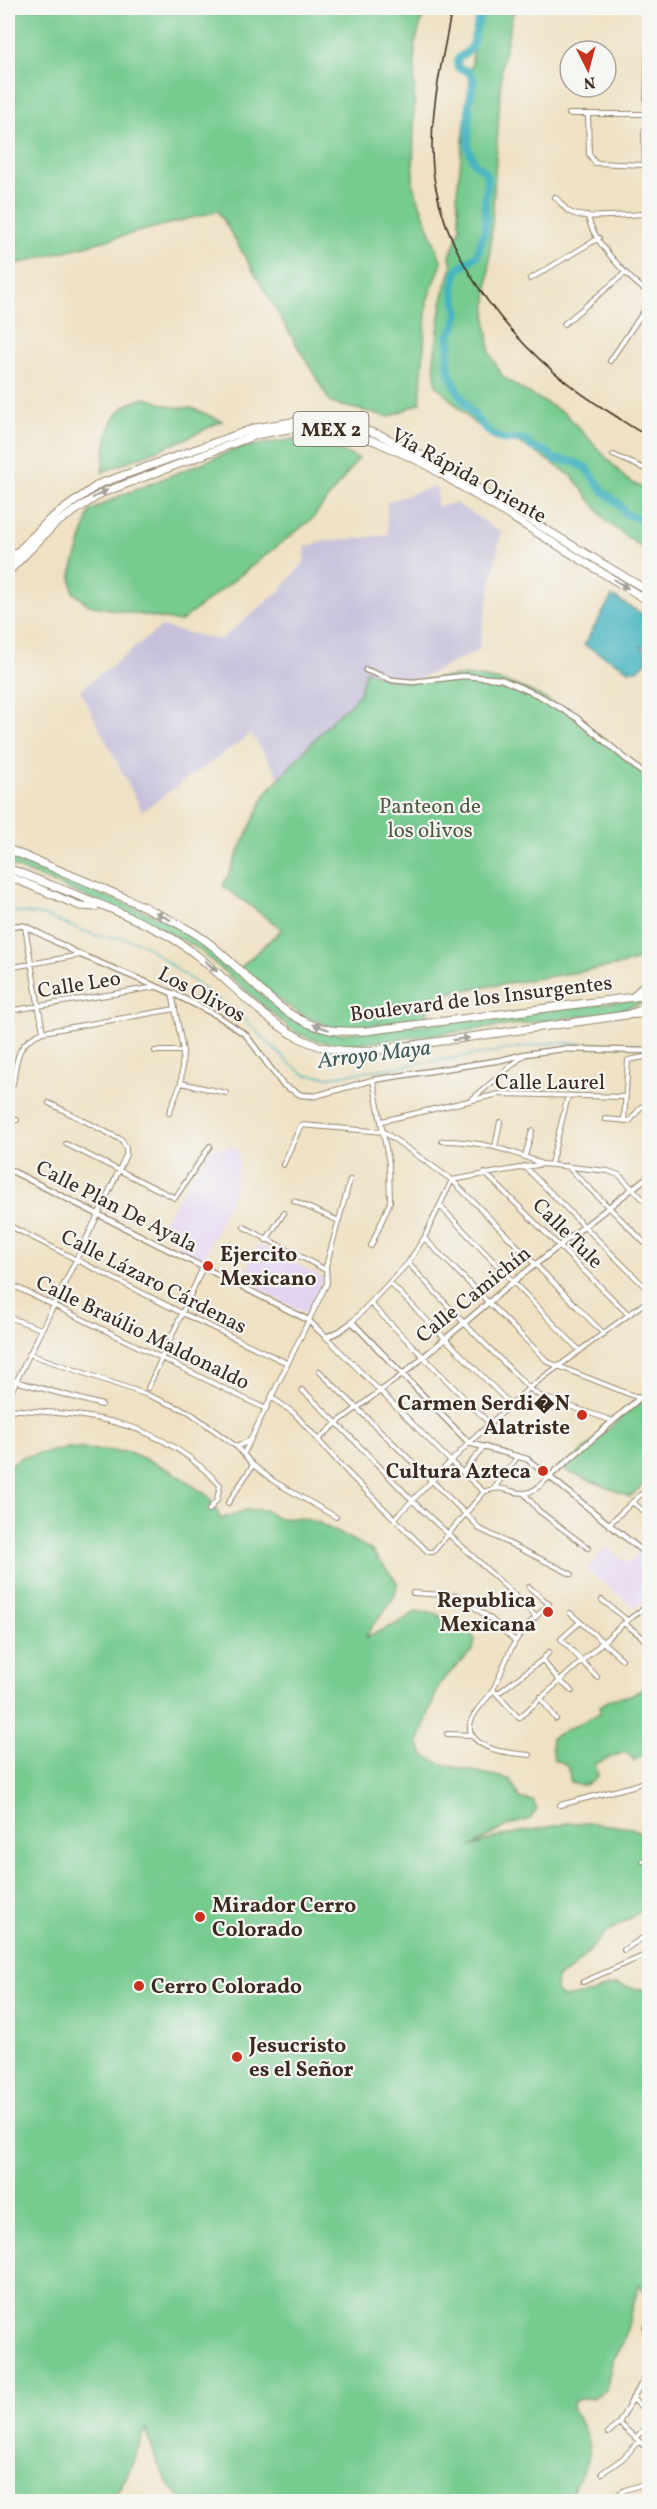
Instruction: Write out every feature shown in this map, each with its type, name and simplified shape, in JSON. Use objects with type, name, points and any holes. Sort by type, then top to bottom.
[{"type":"highway","name":"MEX 2","points":[[8,562],[50,519],[99,484],[255,428],[298,421],[321,421],[343,424],[378,434],[427,458],[650,592]]},
{"type":"highway","name":"Vía Rápida Oriente","points":[[8,572],[55,524],[102,492],[256,435],[299,428],[321,428],[343,431],[377,442],[423,464],[650,602]]},
{"type":"highway","name":"Boulevard de los Insurgentes","points":[[8,849],[159,914],[192,932],[222,952],[284,1009],[306,1022],[328,1030],[366,1030],[650,995]]},
{"type":"highway","name":"Boulevard de los Insurgentes","points":[[8,868],[162,933],[195,952],[288,1031],[309,1042],[334,1050],[370,1051],[626,1015]]},
{"type":"highway","points":[[8,876],[80,906],[105,908]]},
{"type":"highway","points":[[634,996],[650,978]]},
{"type":"highway","points":[[626,1015],[650,1007]]},
{"type":"main road","points":[[648,126],[650,12]]},
{"type":"main road","name":"Boulevard de los Insurgentes","points":[[626,1015],[650,1014]]},
{"type":"street","points":[[569,114],[649,114]]},
{"type":"street","points":[[588,114],[589,154],[592,161],[645,165],[643,142],[648,126]]},
{"type":"street","points":[[648,126],[650,144]]},
{"type":"street","points":[[555,197],[570,212],[588,216],[648,214],[650,219]]},
{"type":"street","points":[[588,216],[599,238],[625,273],[650,294]]},
{"type":"street","points":[[530,279],[599,238]]},
{"type":"street","points":[[564,324],[625,273]]},
{"type":"street","points":[[610,361],[650,302]]},
{"type":"street","points":[[613,455],[650,471]]},
{"type":"street","points":[[366,670],[392,680],[413,681],[463,676],[501,679],[540,696],[577,718],[650,779]]},
{"type":"street","name":"Los Olivos","points":[[8,925],[25,926],[81,955],[172,993],[219,1016],[246,1035],[272,1072],[283,1085],[293,1092],[315,1096],[373,1080],[563,1049],[650,1051]]},
{"type":"street","points":[[25,926],[43,1032]]},
{"type":"street","points":[[8,968],[81,955]]},
{"type":"street","name":"Calle Leo","points":[[8,1011],[156,987]]},
{"type":"street","points":[[170,1113],[181,1083],[183,1051],[172,993]]},
{"type":"street","points":[[13,1084],[17,1055],[23,1044],[32,1036],[43,1032],[175,1009]]},
{"type":"street","points":[[155,1051],[183,1051]]},
{"type":"street","points":[[470,1102],[525,1054]]},
{"type":"street","name":"Calle Laurel","points":[[382,1121],[499,1094],[625,1097],[628,1060],[650,1056]]},
{"type":"street","points":[[371,1246],[390,1202],[389,1164],[373,1080]]},
{"type":"street","points":[[181,1083],[226,1093]]},
{"type":"street","points":[[551,1164],[568,1095]]},
{"type":"street","points":[[624,1121],[625,1097]]},
{"type":"street","points":[[605,1119],[632,1121],[641,1107],[650,1102]]},
{"type":"street","points":[[8,1398],[119,1171],[126,1148],[122,1140],[49,1103]]},
{"type":"street","points":[[8,1116],[17,1120]]},
{"type":"street","points":[[495,1147],[500,1122]]},
{"type":"street","points":[[283,1165],[301,1125],[384,1132],[452,1180],[604,1334]]},
{"type":"street","points":[[525,1156],[532,1131]]},
{"type":"street","points":[[442,1141],[470,1141],[525,1156],[543,1164]]},
{"type":"street","points":[[66,1144],[175,1198],[210,1146]]},
{"type":"street","points":[[452,1180],[543,1164],[608,1171],[619,1175],[650,1206]]},
{"type":"street","points":[[525,1166],[650,1292]]},
{"type":"street","points":[[567,1166],[650,1248]]},
{"type":"street","name":"Calle Plan De Ayala","points":[[8,1169],[308,1320],[326,1337]]},
{"type":"street","name":"Calle Tule","points":[[485,1173],[629,1315]]},
{"type":"street","name":"Calle Camichín","points":[[318,1440],[338,1422],[402,1375],[513,1282],[650,1175]]},
{"type":"street","points":[[244,1453],[327,1283],[326,1270],[350,1180]]},
{"type":"street","points":[[452,1180],[424,1238],[408,1263],[352,1322],[326,1337],[484,1492]]},
{"type":"street","points":[[294,1201],[339,1221]]},
{"type":"street","points":[[440,1206],[580,1351]]},
{"type":"street","points":[[266,1240],[284,1213]]},
{"type":"street","name":"Calle Lázaro Cárdenas","points":[[8,1225],[287,1363]]},
{"type":"street","points":[[244,1227],[326,1270]]},
{"type":"street","points":[[424,1238],[548,1362],[639,1398]]},
{"type":"street","points":[[408,1263],[464,1323],[540,1396],[613,1421]]},
{"type":"street","points":[[148,1388],[203,1268]]},
{"type":"street","name":"Calle Braúlio Maldonaldo","points":[[8,1283],[266,1409]]},
{"type":"street","points":[[390,1283],[511,1405]]},
{"type":"street","points":[[394,1519],[469,1443],[530,1388],[650,1299]]},
{"type":"street","points":[[370,1304],[490,1424]]},
{"type":"street","points":[[8,1317],[41,1329]]},
{"type":"street","points":[[352,1322],[469,1443],[527,1459],[650,1557]]},
{"type":"street","points":[[29,1354],[145,1394],[189,1412],[237,1447],[253,1465],[275,1482],[336,1517]]},
{"type":"street","points":[[319,1371],[432,1480],[478,1528],[572,1574]]},
{"type":"street","points":[[15,1381],[102,1405]]},
{"type":"street","points":[[495,1487],[524,1493],[534,1490],[650,1389]]},
{"type":"street","points":[[302,1390],[338,1422],[412,1500],[503,1583],[536,1617]]},
{"type":"street","points":[[271,1397],[289,1409],[348,1473],[428,1552],[433,1551],[484,1492],[495,1487],[518,1456]]},
{"type":"street","points":[[8,1409],[90,1417],[169,1442],[203,1468],[220,1485],[217,1500],[209,1510]]},
{"type":"street","points":[[237,1447],[250,1440]]},
{"type":"street","points":[[463,1472],[485,1446]]},
{"type":"street","points":[[228,1503],[253,1465]]},
{"type":"street","points":[[609,1524],[650,1486]]},
{"type":"street","points":[[524,1493],[538,1511],[588,1548]]},
{"type":"street","points":[[632,1502],[650,1516]]},
{"type":"street","points":[[495,1692],[515,1641],[549,1604],[529,1587]]},
{"type":"street","points":[[413,1593],[458,1596],[491,1619],[515,1641]]},
{"type":"street","points":[[602,1600],[650,1647]]},
{"type":"street","points":[[495,1692],[519,1718],[626,1621],[650,1604]]},
{"type":"street","points":[[570,1613],[622,1659]]},
{"type":"street","points":[[580,1622],[561,1639],[597,1677]]},
{"type":"street","points":[[472,1735],[470,1727],[472,1718],[495,1692],[542,1660],[549,1652]]},
{"type":"street","points":[[542,1660],[572,1691]]},
{"type":"street","points":[[540,1697],[556,1719]]},
{"type":"street","points":[[447,1734],[472,1735],[489,1747],[504,1752],[530,1755]]},
{"type":"street","points":[[560,1805],[633,1786],[650,1779]]},
{"type":"street","points":[[643,1861],[650,1860]]},
{"type":"street","points":[[624,1950],[650,1933]]},
{"type":"street","points":[[583,1982],[650,1953]]},
{"type":"street","points":[[608,2433],[619,2423],[650,2367],[645,2327]]},
{"type":"street","points":[[632,2398],[650,2415]]},
{"type":"street","points":[[619,2423],[650,2451]]},
{"type":"street","points":[[635,2438],[650,2424]]},
{"type":"street","points":[[602,2473],[622,2459],[639,2442]]},
{"type":"street","points":[[607,2502],[625,2490],[650,2482]]},
{"type":"shaded area","points":[[436,486],[438,495],[436,507],[456,503],[501,532],[478,651],[413,682],[392,680],[366,671],[359,694],[353,702],[334,718],[280,778],[251,734],[142,811],[80,690],[161,627],[220,640],[280,591],[304,562],[306,547],[320,542],[388,535],[386,502]]},
{"type":"shaded area","points":[[237,1147],[239,1162],[234,1189],[203,1261],[177,1248],[185,1231],[164,1220],[210,1149]]},
{"type":"shaded area","points":[[259,1245],[323,1278],[306,1313],[241,1280]]},
{"type":"shaded area","points":[[606,1547],[629,1564],[638,1552],[649,1561],[649,1597],[634,1607],[587,1570]]},
{"type":"green space","points":[[8,8],[425,8],[415,44],[413,185],[442,263],[427,301],[420,403],[389,417],[331,403],[218,211],[8,266]]},
{"type":"green space","points":[[482,8],[514,8],[502,63],[486,318],[490,353],[502,376],[566,414],[626,479],[649,492],[649,553],[607,522],[572,476],[526,446],[474,423],[436,385],[434,360],[443,296],[452,267],[450,256],[460,229],[457,193],[473,53]]},
{"type":"green space","points":[[146,398],[172,407],[192,408],[222,421],[185,439],[102,472],[108,435],[116,416],[133,402]]},
{"type":"green space","points":[[301,438],[359,458],[312,519],[180,622],[89,605],[73,592],[71,575],[90,511],[120,496],[239,448]]},
{"type":"green space","name":"Panteon de los olivos","points":[[366,670],[385,678],[401,681],[465,676],[493,679],[518,686],[565,711],[649,779],[649,952],[639,960],[621,965],[429,996],[427,1020],[335,1028],[308,1018],[283,1003],[240,968],[282,929],[223,886],[266,793],[334,718],[353,702],[359,694]]},
{"type":"green space","points":[[8,855],[147,912],[192,935],[211,948],[279,1009],[297,1021],[317,1029],[340,1034],[649,998],[649,1001],[608,1013],[375,1042],[342,1044],[321,1041],[291,1029],[197,948],[163,929],[8,864]]},
{"type":"green space","points":[[649,1394],[649,1479],[630,1497],[562,1469]]},
{"type":"green space","points":[[68,1448],[129,1452],[150,1461],[173,1472],[208,1496],[221,1519],[246,1510],[265,1510],[277,1518],[300,1518],[317,1522],[370,1549],[397,1582],[393,1597],[366,1637],[416,1612],[434,1613],[467,1630],[475,1639],[473,1650],[440,1683],[418,1742],[424,1755],[439,1763],[511,1780],[519,1798],[533,1801],[537,1810],[530,1819],[506,1826],[471,1847],[497,1837],[568,1823],[591,1823],[631,1828],[649,1836],[649,1906],[606,1933],[571,1970],[557,1978],[556,1992],[563,1998],[593,1993],[604,1987],[618,1984],[649,1990],[649,2297],[639,2284],[623,2344],[613,2358],[606,2390],[592,2398],[575,2400],[572,2408],[586,2436],[589,2452],[588,2460],[574,2487],[570,2501],[185,2501],[164,2477],[146,2429],[128,2474],[116,2493],[118,2501],[8,2502],[8,1467],[22,1457]]},
{"type":"green space","points":[[649,1684],[649,1751],[634,1761],[624,1752],[595,1764],[598,1776],[592,1782],[578,1785],[570,1782],[569,1768],[564,1763],[554,1760],[551,1738],[600,1713],[600,1706],[611,1699],[631,1695]]},
{"type":"water","points":[[612,596],[649,618],[649,645],[641,646],[646,652],[647,661],[638,670],[629,670],[584,645]]},
{"type":"waterway","points":[[486,8],[478,21],[470,49],[459,57],[457,63],[458,68],[468,71],[474,80],[469,104],[468,147],[475,164],[485,171],[488,180],[485,198],[485,230],[477,255],[457,270],[453,288],[458,312],[454,329],[448,336],[450,373],[468,407],[493,435],[504,440],[525,440],[531,447],[547,452],[553,459],[573,462],[586,468],[604,492],[619,504],[626,514],[645,521],[650,529]]},
{"type":"waterway","name":"Arroyo Maya","points":[[8,911],[42,915],[97,936],[124,938],[143,944],[244,1019],[290,1064],[306,1075],[330,1077],[551,1043],[650,1045]]},
{"type":"railway","points":[[452,8],[433,118],[432,162],[444,220],[459,254],[478,287],[500,318],[526,346],[584,395],[650,436]]},
{"type":"place","name":"Ejercito Mexicano","points":[[208,1266]]},
{"type":"place","name":"Carmen Serdi�N Alatriste","points":[[582,1415]]},
{"type":"place","name":"Cultura Azteca","points":[[543,1471]]},
{"type":"place","name":"Republica Mexicana","points":[[548,1612]]},
{"type":"place","name":"Mirador Cerro Colorado","points":[[200,1917]]},
{"type":"place","name":"Cerro Colorado","points":[[139,1986]]},
{"type":"place","name":"Jesucristo es el Señor","points":[[237,2057]]}]
